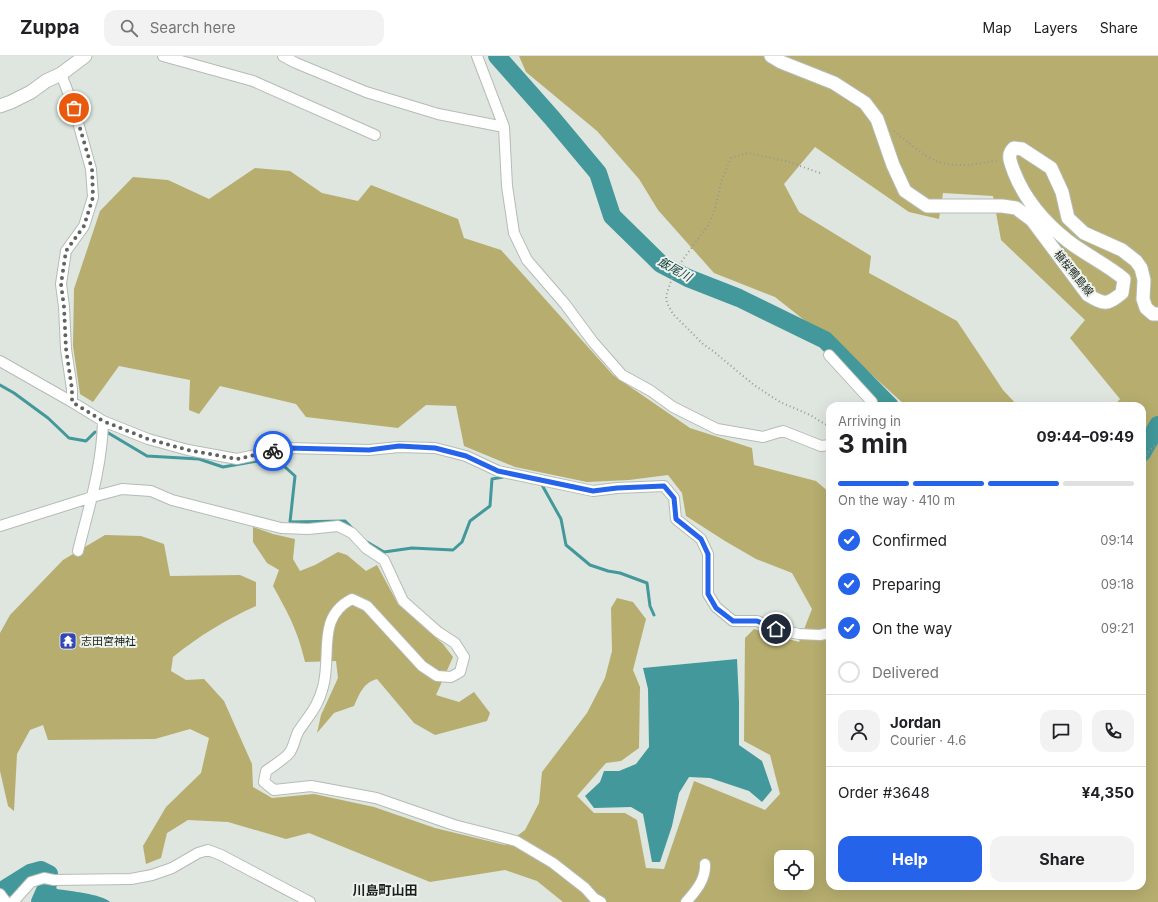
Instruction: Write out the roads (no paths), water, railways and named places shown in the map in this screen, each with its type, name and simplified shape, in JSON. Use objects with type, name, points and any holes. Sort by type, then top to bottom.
[{"type":"main road","points":[[0,106],[20,98],[46,81],[61,74],[85,56]]},
{"type":"main road","name":"植桜鴨島線","points":[[771,56],[781,62],[834,83],[865,103],[877,119],[893,166],[905,191],[927,206],[1002,206],[1016,208],[1032,220],[1088,295],[1101,303],[1112,301],[1122,293],[1124,279],[1111,268],[1068,241],[1035,210],[1017,181],[1009,159],[1011,151],[1014,148],[1022,149],[1051,168],[1062,192],[1068,218],[1084,233],[1122,250],[1136,261],[1141,268],[1144,280],[1143,298],[1146,308],[1152,314],[1158,314]]},
{"type":"street","points":[[163,56],[252,81],[375,136]]},
{"type":"street","points":[[283,56],[296,63],[366,92],[438,114],[504,127]]},
{"type":"street","points":[[476,56],[504,127],[507,186],[514,233],[527,260],[565,304],[593,342],[622,375],[673,407],[717,429],[763,437],[783,431],[821,446],[826,445]]},
{"type":"street","points":[[61,74],[74,108],[92,169],[93,197],[84,226],[66,251],[61,284],[64,307],[66,349],[72,389],[72,402]]},
{"type":"street","points":[[829,355],[872,402]]},
{"type":"street","points":[[0,361],[103,421],[148,439],[188,450],[237,459],[287,448],[369,450],[399,446],[435,448],[466,456],[498,471],[593,491],[617,488],[664,486],[674,498],[676,519],[701,539],[708,554],[708,594],[716,608],[733,621],[757,621],[776,629],[799,634],[826,634]]},
{"type":"street","points":[[78,551],[98,473],[102,444],[103,421]]},
{"type":"street","points":[[0,526],[122,489],[151,491],[179,502],[281,528],[308,529],[338,526],[352,533],[366,548],[384,560],[403,601],[438,632],[454,643],[464,657],[460,672],[451,677],[437,676],[422,666],[367,606],[352,599],[342,604],[336,610],[328,632],[324,685],[317,705],[297,734],[290,753],[266,771],[264,782],[274,790],[311,786],[376,798],[454,825],[516,841],[553,863],[585,888],[594,898],[601,902]]},
{"type":"street","points":[[13,902],[31,882],[49,879],[131,879],[152,875],[172,868],[198,853],[208,850],[221,855],[310,902]]},
{"type":"street","points":[[686,902],[700,885],[705,872],[705,864]]},
{"type":"water","points":[[737,659],[739,745],[762,761],[772,790],[762,802],[749,791],[710,778],[689,777],[679,793],[672,826],[660,862],[652,862],[643,814],[631,807],[594,808],[585,796],[600,782],[604,771],[619,771],[636,764],[649,747],[648,689],[643,668]]},
{"type":"water","points":[[54,885],[57,889],[93,895],[106,899],[110,902],[37,902],[43,886]]},
{"type":"waterway","name":"飯尾川","points":[[497,56],[598,173],[612,216],[661,264],[688,278],[739,298],[825,340],[886,402]]},
{"type":"waterway","points":[[0,385],[14,393],[48,418],[69,438],[86,441],[95,432]]},
{"type":"waterway","name":"飯尾川","points":[[1146,446],[1158,425]]},
{"type":"waterway","points":[[105,431],[147,456],[199,459],[223,467],[275,458],[295,476],[290,522],[345,521],[353,529]]},
{"type":"waterway","points":[[367,542],[384,552],[412,548],[453,550],[462,542],[470,521],[490,506],[492,479],[503,477]]},
{"type":"waterway","points":[[540,484],[542,485],[561,519],[566,545],[590,565],[620,573],[647,583],[650,606],[654,615]]},
{"type":"waterway","points":[[0,892],[30,873],[41,870],[49,874],[48,884],[40,902]]},
{"type":"place","name":"志田宮神社","points":[[68,641]]},
{"type":"district","name":"川島町山田","points":[[385,890]]}]
